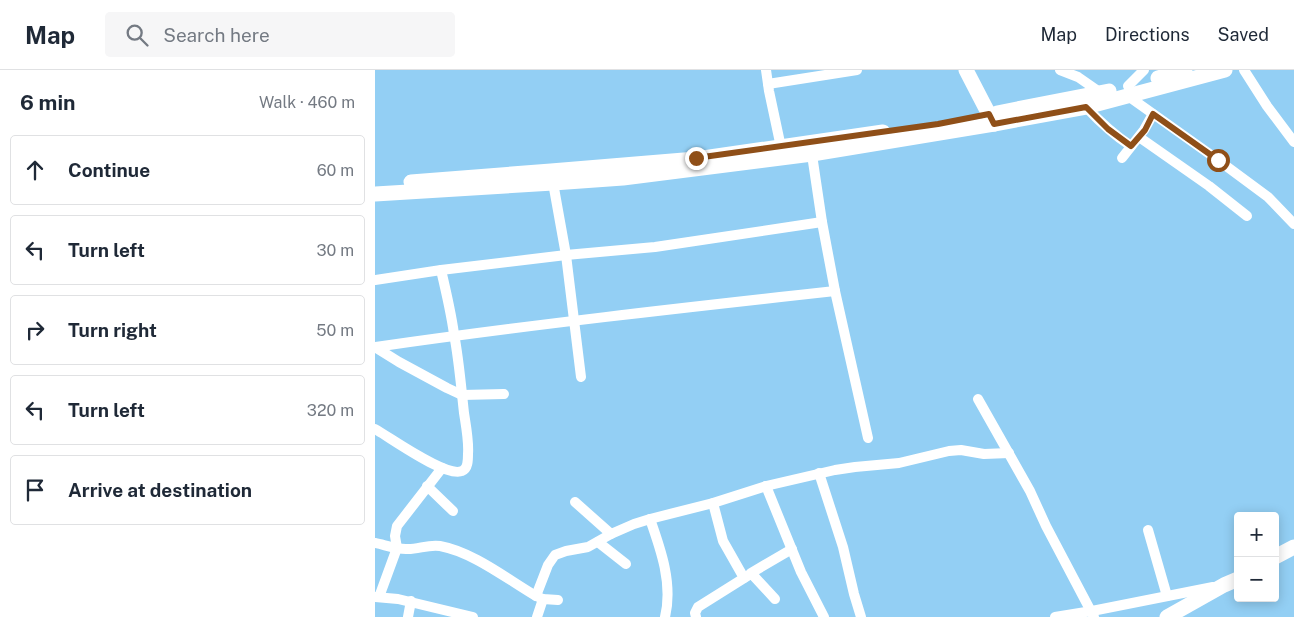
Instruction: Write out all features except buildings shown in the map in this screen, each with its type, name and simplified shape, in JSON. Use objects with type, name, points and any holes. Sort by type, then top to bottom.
[{"type":"street","points":[[766,70],[782,152]]},
{"type":"street","points":[[768,84],[857,70]]},
{"type":"street","points":[[966,70],[992,119]]},
{"type":"street","points":[[1060,70],[1077,74],[1101,93]]},
{"type":"street","points":[[1128,91],[1144,70]]},
{"type":"street","points":[[375,194],[552,177],[696,158],[782,152],[938,124],[1086,107],[1185,70]]},
{"type":"street","points":[[992,119],[1101,93],[1128,91],[1225,70]]},
{"type":"street","points":[[1244,70],[1267,106],[1294,142]]},
{"type":"street","points":[[1128,91],[1153,114],[1268,197],[1294,224]]},
{"type":"street","points":[[1086,107],[1108,129],[1131,146]]},
{"type":"street","points":[[1122,158],[1139,137],[1153,114]]},
{"type":"street","points":[[1139,137],[1209,186],[1247,216]]},
{"type":"street","points":[[811,148],[835,291],[868,438]]},
{"type":"street","points":[[375,184],[552,177]]},
{"type":"street","points":[[552,177],[566,255],[581,377]]},
{"type":"street","points":[[375,280],[566,255],[655,247],[822,222]]},
{"type":"street","points":[[375,429],[442,468],[453,472],[461,472],[466,469],[469,452],[455,335],[441,270]]},
{"type":"street","points":[[504,394],[462,394],[439,384],[375,347],[455,335],[835,291]]},
{"type":"street","points":[[978,399],[1030,491],[1046,526],[1093,614]]},
{"type":"street","points":[[537,617],[551,558],[566,551],[588,547],[611,534],[650,519],[713,503],[766,486],[855,466],[899,463],[949,451],[961,450],[984,454],[1009,453]]},
{"type":"street","points":[[442,468],[397,526],[395,536],[397,548],[377,597],[398,599],[462,616],[473,617]]},
{"type":"street","points":[[819,473],[843,547],[861,617]]},
{"type":"street","points":[[427,486],[453,511]]},
{"type":"street","points":[[766,486],[801,572],[824,617]]},
{"type":"street","points":[[575,502],[611,534]]},
{"type":"street","points":[[713,503],[723,541],[748,576],[775,599]]},
{"type":"street","points":[[650,519],[660,546],[667,583],[665,617]]},
{"type":"street","points":[[1149,530],[1167,596]]},
{"type":"street","points":[[598,542],[626,564]]},
{"type":"street","points":[[375,543],[407,549],[440,546],[462,553],[485,564],[540,598],[558,600]]},
{"type":"street","points":[[1279,555],[1294,547]]},
{"type":"street","points":[[696,617],[695,613],[698,607],[792,549]]},
{"type":"street","points":[[1055,617],[1093,614],[1231,582]]},
{"type":"street","points":[[1167,617],[1231,582]]},
{"type":"street","points":[[408,617],[411,602]]},
{"type":"route","points":[[696,158],[938,124],[989,114],[994,124],[1086,107],[1108,129],[1131,146],[1145,130],[1153,114],[1218,160]]}]
